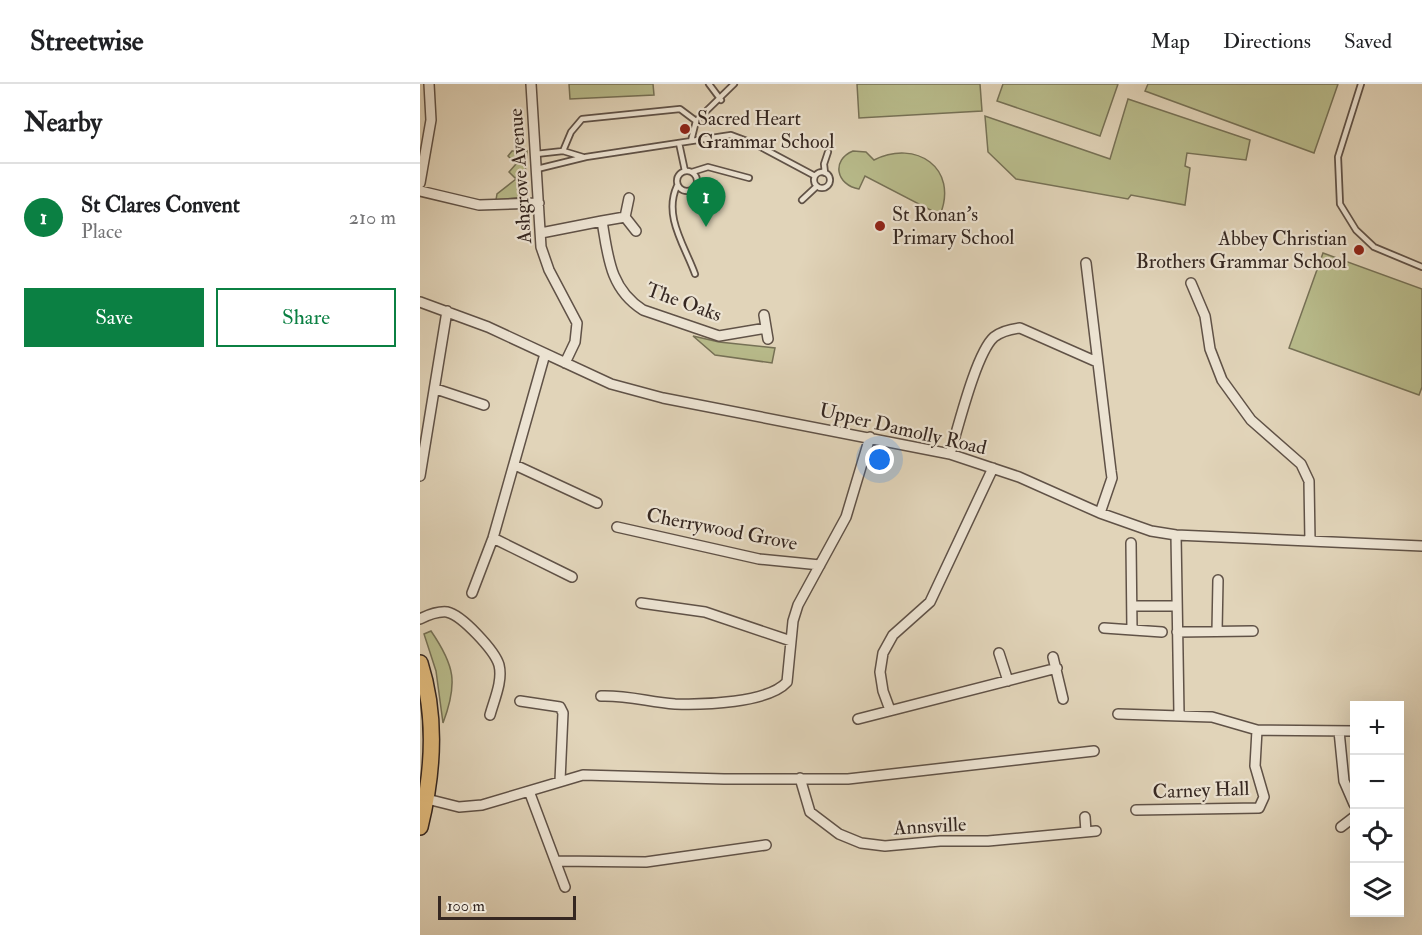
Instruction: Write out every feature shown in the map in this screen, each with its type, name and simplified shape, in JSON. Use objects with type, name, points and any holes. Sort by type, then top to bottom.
[{"type":"main road","points":[[420,663],[432,735],[427,799],[420,828]]},
{"type":"street","name":"Ashgrove Avenue","points":[[531,84],[542,247],[549,270],[577,322],[577,332],[565,363]]},
{"type":"street","points":[[420,183],[431,120],[426,86]]},
{"type":"street","points":[[420,191],[478,205],[539,203]]},
{"type":"street","points":[[624,217],[629,198]]},
{"type":"street","points":[[541,233],[624,217]]},
{"type":"street","points":[[624,217],[636,231]]},
{"type":"street","name":"The Oaks","points":[[602,221],[609,267],[614,282],[633,304],[643,310],[719,336],[766,328]]},
{"type":"street","points":[[1086,263],[1097,362],[1109,433],[1112,478],[1100,513]]},
{"type":"street","points":[[1191,283],[1205,316],[1210,349],[1222,380],[1251,420],[1301,464],[1309,481],[1310,541]]},
{"type":"street","name":"Upper Damolly Road","points":[[420,302],[447,311],[611,384],[663,398],[950,454],[1019,477],[1100,513],[1151,531],[1176,535],[1422,546]]},
{"type":"street","points":[[420,476],[447,311]]},
{"type":"street","points":[[764,315],[768,339]]},
{"type":"street","points":[[950,454],[983,353],[994,338],[1008,329],[1020,328],[1097,362]]},
{"type":"street","points":[[472,593],[493,538],[545,354]]},
{"type":"street","points":[[436,389],[484,405]]},
{"type":"street","name":"Cherrywood Grove","points":[[601,696],[625,695],[687,704],[771,694],[788,682],[793,621],[798,605],[846,517],[870,437]]},
{"type":"street","points":[[515,465],[597,503]]},
{"type":"street","points":[[890,710],[883,691],[880,672],[883,653],[893,635],[930,602],[944,578],[993,468]]},
{"type":"street","name":"Cherrywood Grove","points":[[618,527],[759,559],[820,565]]},
{"type":"street","points":[[1176,535],[1179,714]]},
{"type":"street","points":[[493,538],[572,577]]},
{"type":"street","points":[[1131,543],[1132,630]]},
{"type":"street","points":[[1217,631],[1218,580]]},
{"type":"street","points":[[641,603],[705,612],[791,641]]},
{"type":"street","points":[[1132,606],[1177,606]]},
{"type":"street","points":[[420,619],[431,613],[448,612],[469,627],[493,652],[500,667],[490,715]]},
{"type":"street","points":[[1104,628],[1162,632]]},
{"type":"street","points":[[1177,632],[1253,631]]},
{"type":"street","points":[[999,653],[1008,681]]},
{"type":"street","points":[[1053,657],[1063,699]]},
{"type":"street","points":[[858,718],[1057,668]]},
{"type":"street","points":[[520,701],[560,707],[563,713],[560,781]]},
{"type":"street","points":[[1118,714],[1179,714],[1212,717],[1257,730],[1350,731]]},
{"type":"street","name":"Carney Hall","points":[[1136,810],[1259,808],[1264,796],[1255,766],[1257,730]]},
{"type":"street","points":[[1339,731],[1344,781],[1350,795]]},
{"type":"street","points":[[427,799],[459,807],[482,805],[583,775],[724,779],[886,777],[972,764],[1094,752]]},
{"type":"street","name":"Annsville","points":[[800,778],[810,812],[839,834],[861,843],[885,846],[940,841],[988,841],[1091,831],[1085,817]]},
{"type":"street","points":[[529,791],[565,887]]},
{"type":"street","points":[[1341,827],[1350,820]]},
{"type":"street","points":[[556,861],[646,862],[766,845]]},
{"type":"lane","points":[[709,84],[721,100]]},
{"type":"lane","points":[[691,141],[696,121],[721,100],[734,84]]},
{"type":"lane","points":[[1361,84],[1338,157],[1341,204],[1356,230],[1374,247],[1422,267]]},
{"type":"lane","points":[[563,151],[571,132],[582,119],[680,109],[696,121]]},
{"type":"lane","points":[[536,169],[586,157],[731,135],[740,137],[815,176],[825,173]]},
{"type":"lane","points":[[678,143],[685,171]]},
{"type":"lane","points":[[535,154],[563,151],[586,157]]},
{"type":"lane","points":[[817,186],[824,188],[829,184],[829,176],[825,173],[824,164],[828,152]]},
{"type":"lane","points":[[695,274],[680,245],[672,210],[673,193],[677,186],[679,173],[708,167],[749,178]]},
{"type":"lane","points":[[677,186],[688,192],[694,189],[696,177],[692,172]]},
{"type":"lane","points":[[815,176],[817,186]]},
{"type":"lane","points":[[802,200],[817,186]]},
{"type":"green space","points":[[569,84],[653,84],[654,95],[570,99]]},
{"type":"green space","points":[[857,84],[980,84],[982,111],[859,118]]},
{"type":"green space","points":[[1003,84],[1118,84],[1100,136],[997,101]]},
{"type":"green space","points":[[1148,84],[1338,84],[1314,153],[1145,91]]},
{"type":"green space","points":[[1128,99],[1250,140],[1246,160],[1187,153],[1185,166],[1190,168],[1185,205],[1131,195],[1128,199],[1016,179],[988,152],[985,116],[1110,159]]},
{"type":"green space","points":[[512,151],[527,151],[523,197],[496,200],[497,194],[516,179],[509,172],[516,164],[508,156]]},
{"type":"green space","points":[[853,151],[866,152],[874,160],[890,154],[905,153],[930,162],[939,171],[944,184],[940,215],[865,176],[859,189],[845,183],[841,178],[839,166],[841,160]]},
{"type":"green space","points":[[1323,253],[1422,289],[1422,387],[1419,395],[1289,348]]},
{"type":"green space","points":[[693,336],[719,342],[775,348],[772,363],[715,355]]},
{"type":"green space","points":[[431,631],[445,655],[452,675],[451,697],[443,723],[436,671],[424,634]]},
{"type":"place","name":"Sacred Heart Grammar School","points":[[685,129]]},
{"type":"place","name":"St Ronan's Primary School","points":[[880,226]]},
{"type":"place","name":"St Clares Convent","points":[[706,227]]},
{"type":"place","name":"Abbey Christian Brothers Grammar School","points":[[1359,250]]}]
